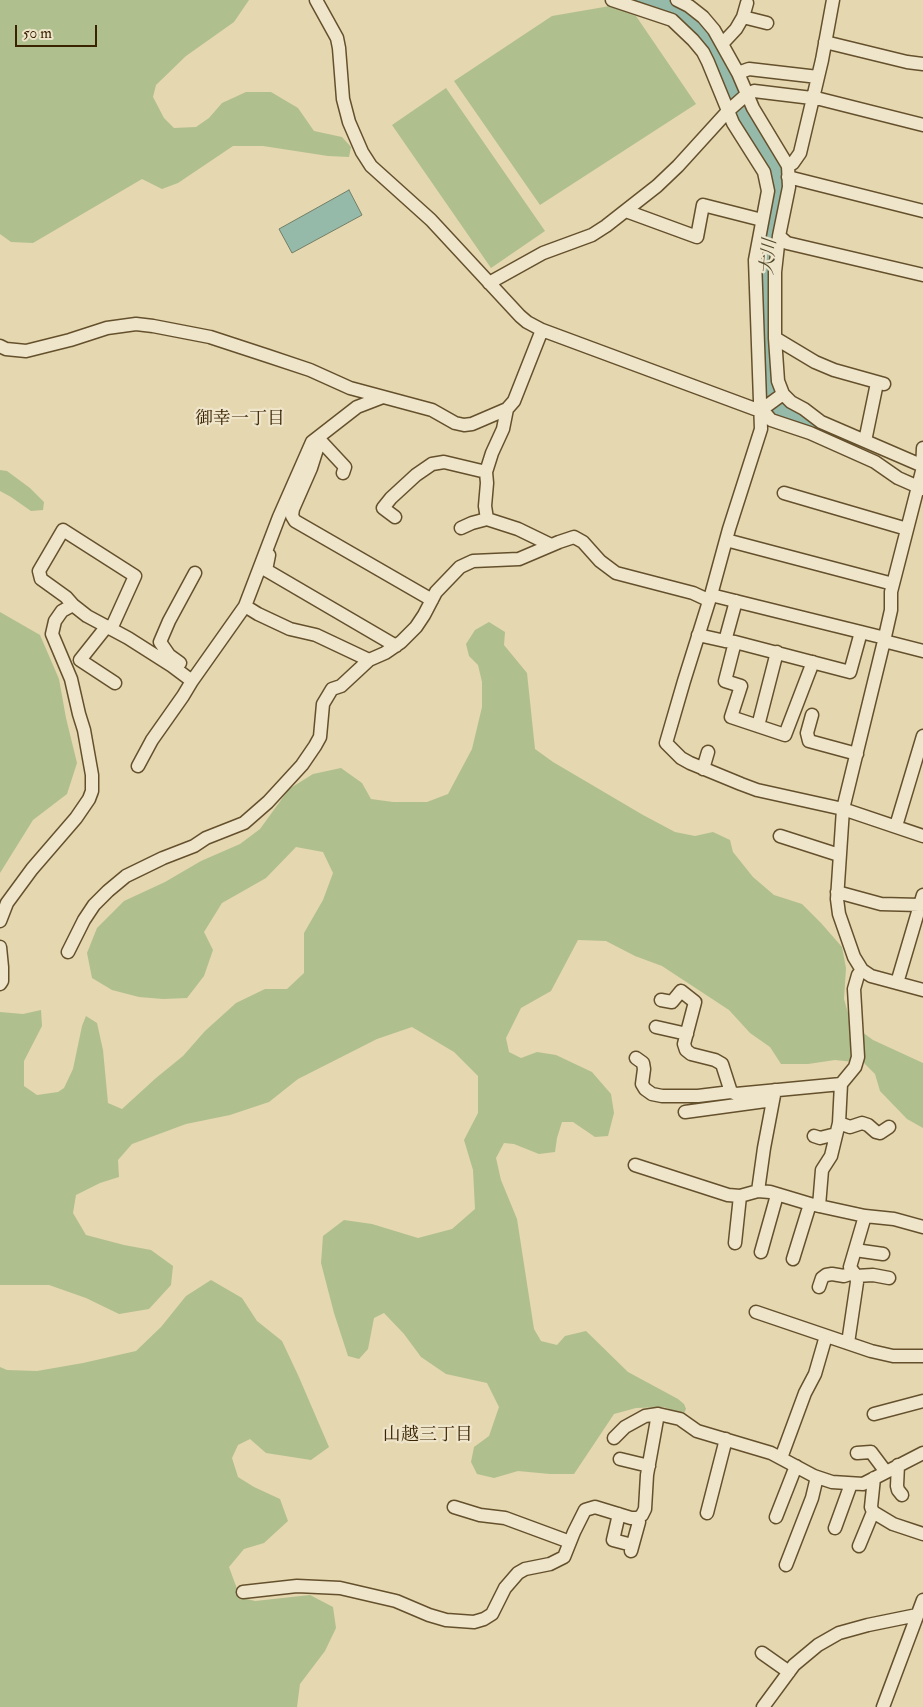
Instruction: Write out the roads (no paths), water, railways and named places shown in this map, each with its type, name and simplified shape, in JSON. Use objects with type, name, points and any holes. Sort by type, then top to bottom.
[{"type":"street","points":[[316,0],[338,43],[342,99],[349,122],[362,152],[372,166],[431,220],[527,322],[542,330],[755,409],[765,407],[782,396]]},
{"type":"street","points":[[612,0],[672,20],[684,30],[703,52],[730,110],[736,128],[764,172],[768,191],[755,260],[765,407],[761,429],[666,743],[681,758],[703,769],[757,790],[843,809],[923,836]]},
{"type":"street","points":[[788,171],[800,153],[818,77],[833,0]]},
{"type":"street","points":[[686,2],[703,17],[722,44],[738,73],[744,97],[788,171],[789,187],[779,236],[775,272],[775,338],[778,381],[782,396],[804,408],[821,422],[864,441],[921,477]]},
{"type":"street","points":[[722,44],[736,29],[743,17],[747,3]]},
{"type":"street","points":[[743,17],[767,23]]},
{"type":"street","points":[[825,42],[907,62],[923,64]]},
{"type":"street","points":[[738,73],[749,69],[818,77]]},
{"type":"street","points":[[489,283],[543,253],[592,235],[626,211],[657,186],[730,110],[744,97],[754,91],[813,98],[923,126]]},
{"type":"street","points":[[788,171],[923,211]]},
{"type":"street","points":[[626,211],[697,237],[703,205],[762,220]]},
{"type":"street","points":[[779,236],[787,243],[923,275]]},
{"type":"street","points":[[0,346],[6,349],[26,351],[107,328],[136,324],[153,326],[227,343],[310,370],[350,388],[432,410],[456,423],[464,425],[472,424],[507,409],[514,401],[542,330]]},
{"type":"street","points":[[775,338],[815,362],[834,370],[881,383],[864,441]]},
{"type":"street","points":[[138,766],[152,740],[245,606],[279,517],[312,442],[357,407],[383,397]]},
{"type":"street","points":[[765,407],[771,420],[810,433],[875,462],[898,478],[921,477]]},
{"type":"street","points":[[487,519],[485,506],[486,472],[503,429],[507,409]]},
{"type":"street","points":[[318,438],[345,467],[343,473]]},
{"type":"street","points":[[318,438],[311,468],[293,509],[292,516],[295,521],[432,600]]},
{"type":"street","points":[[923,448],[921,477],[893,584],[891,610],[843,809],[837,892],[839,914],[854,957],[862,970],[871,976],[923,990]]},
{"type":"street","points":[[395,517],[383,508],[416,475],[432,464],[444,462],[486,472]]},
{"type":"street","points":[[784,494],[907,529]]},
{"type":"street","points":[[279,517],[266,570],[396,646]]},
{"type":"street","points":[[461,528],[487,519],[518,529],[551,545]]},
{"type":"street","points":[[115,683],[80,660],[109,628],[135,576],[63,530],[40,571],[41,579],[66,597],[87,616],[109,628],[194,679]]},
{"type":"street","points":[[68,952],[94,905],[126,876],[163,858],[194,846],[206,838],[244,823],[268,802],[302,765],[315,746],[320,737],[323,704],[332,689],[341,686],[369,660],[396,646],[416,627],[436,592],[448,578],[460,567],[473,561],[519,559],[574,537],[583,542],[600,561],[616,572],[693,593],[736,601],[861,632],[923,651]]},
{"type":"street","points":[[726,540],[893,584]]},
{"type":"street","points":[[194,679],[160,642],[172,613],[195,573]]},
{"type":"street","points":[[736,601],[725,681],[741,686],[731,717],[785,735],[813,662]]},
{"type":"street","points":[[0,921],[7,903],[32,869],[76,818],[92,791],[92,775],[84,730],[71,679],[52,634],[55,621],[62,611],[73,605]]},
{"type":"street","points":[[245,606],[290,629],[316,635],[369,660]]},
{"type":"street","points":[[698,635],[777,652],[850,672],[861,632]]},
{"type":"street","points":[[758,726],[777,652]]},
{"type":"street","points":[[790,721],[810,720],[807,734],[809,740],[856,754]]},
{"type":"street","points":[[896,826],[923,736]]},
{"type":"street","points":[[703,769],[708,752]]},
{"type":"street","points":[[780,836],[839,855]]},
{"type":"street","points":[[837,892],[881,904],[921,900],[918,930],[897,983]]},
{"type":"street","points":[[0,947],[2,981],[0,984]]},
{"type":"street","points":[[792,1259],[815,1205],[822,1170],[830,1156],[837,1129],[841,1084],[855,1067],[858,1057],[854,989],[858,975],[862,970]]},
{"type":"street","points":[[661,1000],[672,1002],[681,992],[695,1002],[684,1044],[686,1050],[691,1054],[715,1060],[722,1064],[731,1092]]},
{"type":"street","points":[[656,1027],[687,1034]]},
{"type":"street","points":[[636,1058],[643,1063],[642,1084],[652,1094],[676,1097],[731,1092],[736,1094],[774,1095]]},
{"type":"street","points":[[685,1112],[841,1084]]},
{"type":"street","points":[[758,1191],[774,1095]]},
{"type":"street","points":[[814,1136],[820,1138],[837,1129],[862,1123],[868,1125],[876,1132],[889,1127]]},
{"type":"street","points":[[635,1165],[728,1195],[740,1196],[758,1191],[865,1216],[894,1219],[923,1226]]},
{"type":"street","points":[[762,1252],[777,1195]]},
{"type":"street","points":[[734,1243],[740,1196]]},
{"type":"street","points":[[848,1343],[857,1282],[850,1267],[865,1216]]},
{"type":"street","points":[[855,1250],[883,1254]]},
{"type":"street","points":[[819,1287],[822,1278],[832,1274],[844,1276],[854,1274],[873,1275],[889,1278]]},
{"type":"street","points":[[756,1312],[871,1351],[893,1356],[923,1356]]},
{"type":"street","points":[[781,1458],[805,1393],[815,1374],[826,1336]]},
{"type":"street","points":[[874,1414],[923,1401]]},
{"type":"street","points":[[243,1592],[297,1586],[340,1588],[396,1601],[446,1620],[474,1622],[484,1619],[492,1614],[505,1588],[518,1573],[525,1569],[550,1564],[564,1557],[585,1510],[595,1507],[631,1518],[638,1518],[642,1515],[645,1509],[649,1466],[658,1414]]},
{"type":"street","points":[[614,1438],[625,1427],[645,1416],[658,1414],[680,1420],[697,1431],[771,1453],[817,1477],[832,1482],[851,1484],[862,1484],[923,1452]]},
{"type":"street","points":[[707,1513],[726,1439]]},
{"type":"street","points":[[857,1452],[870,1452],[886,1472]]},
{"type":"street","points":[[620,1459],[649,1466]]},
{"type":"street","points":[[898,1465],[897,1486],[902,1495]]},
{"type":"street","points":[[776,1517],[796,1466]]},
{"type":"street","points":[[786,1566],[812,1498],[817,1477]]},
{"type":"street","points":[[860,1546],[873,1512],[871,1507],[874,1478]]},
{"type":"street","points":[[835,1528],[851,1484]]},
{"type":"street","points":[[454,1507],[480,1515],[505,1518],[570,1542]]},
{"type":"street","points":[[873,1512],[893,1524],[923,1534]]},
{"type":"street","points":[[619,1514],[613,1540],[632,1548],[639,1522],[638,1518]]},
{"type":"street","points":[[883,1707],[923,1600]]},
{"type":"street","points":[[763,1707],[794,1665],[818,1645],[839,1634],[868,1625],[917,1615]]},
{"type":"street","points":[[762,1653],[789,1672]]},
{"type":"waterway","name":"大川","points":[[644,0],[674,10],[703,37],[729,82],[755,138],[773,166],[780,188],[769,242],[767,264],[772,391],[777,403],[785,411],[838,435]]},
{"type":"district","name":"御幸一丁目","points":[[240,420]]},
{"type":"district","name":"山越三丁目","points":[[428,1436]]}]
